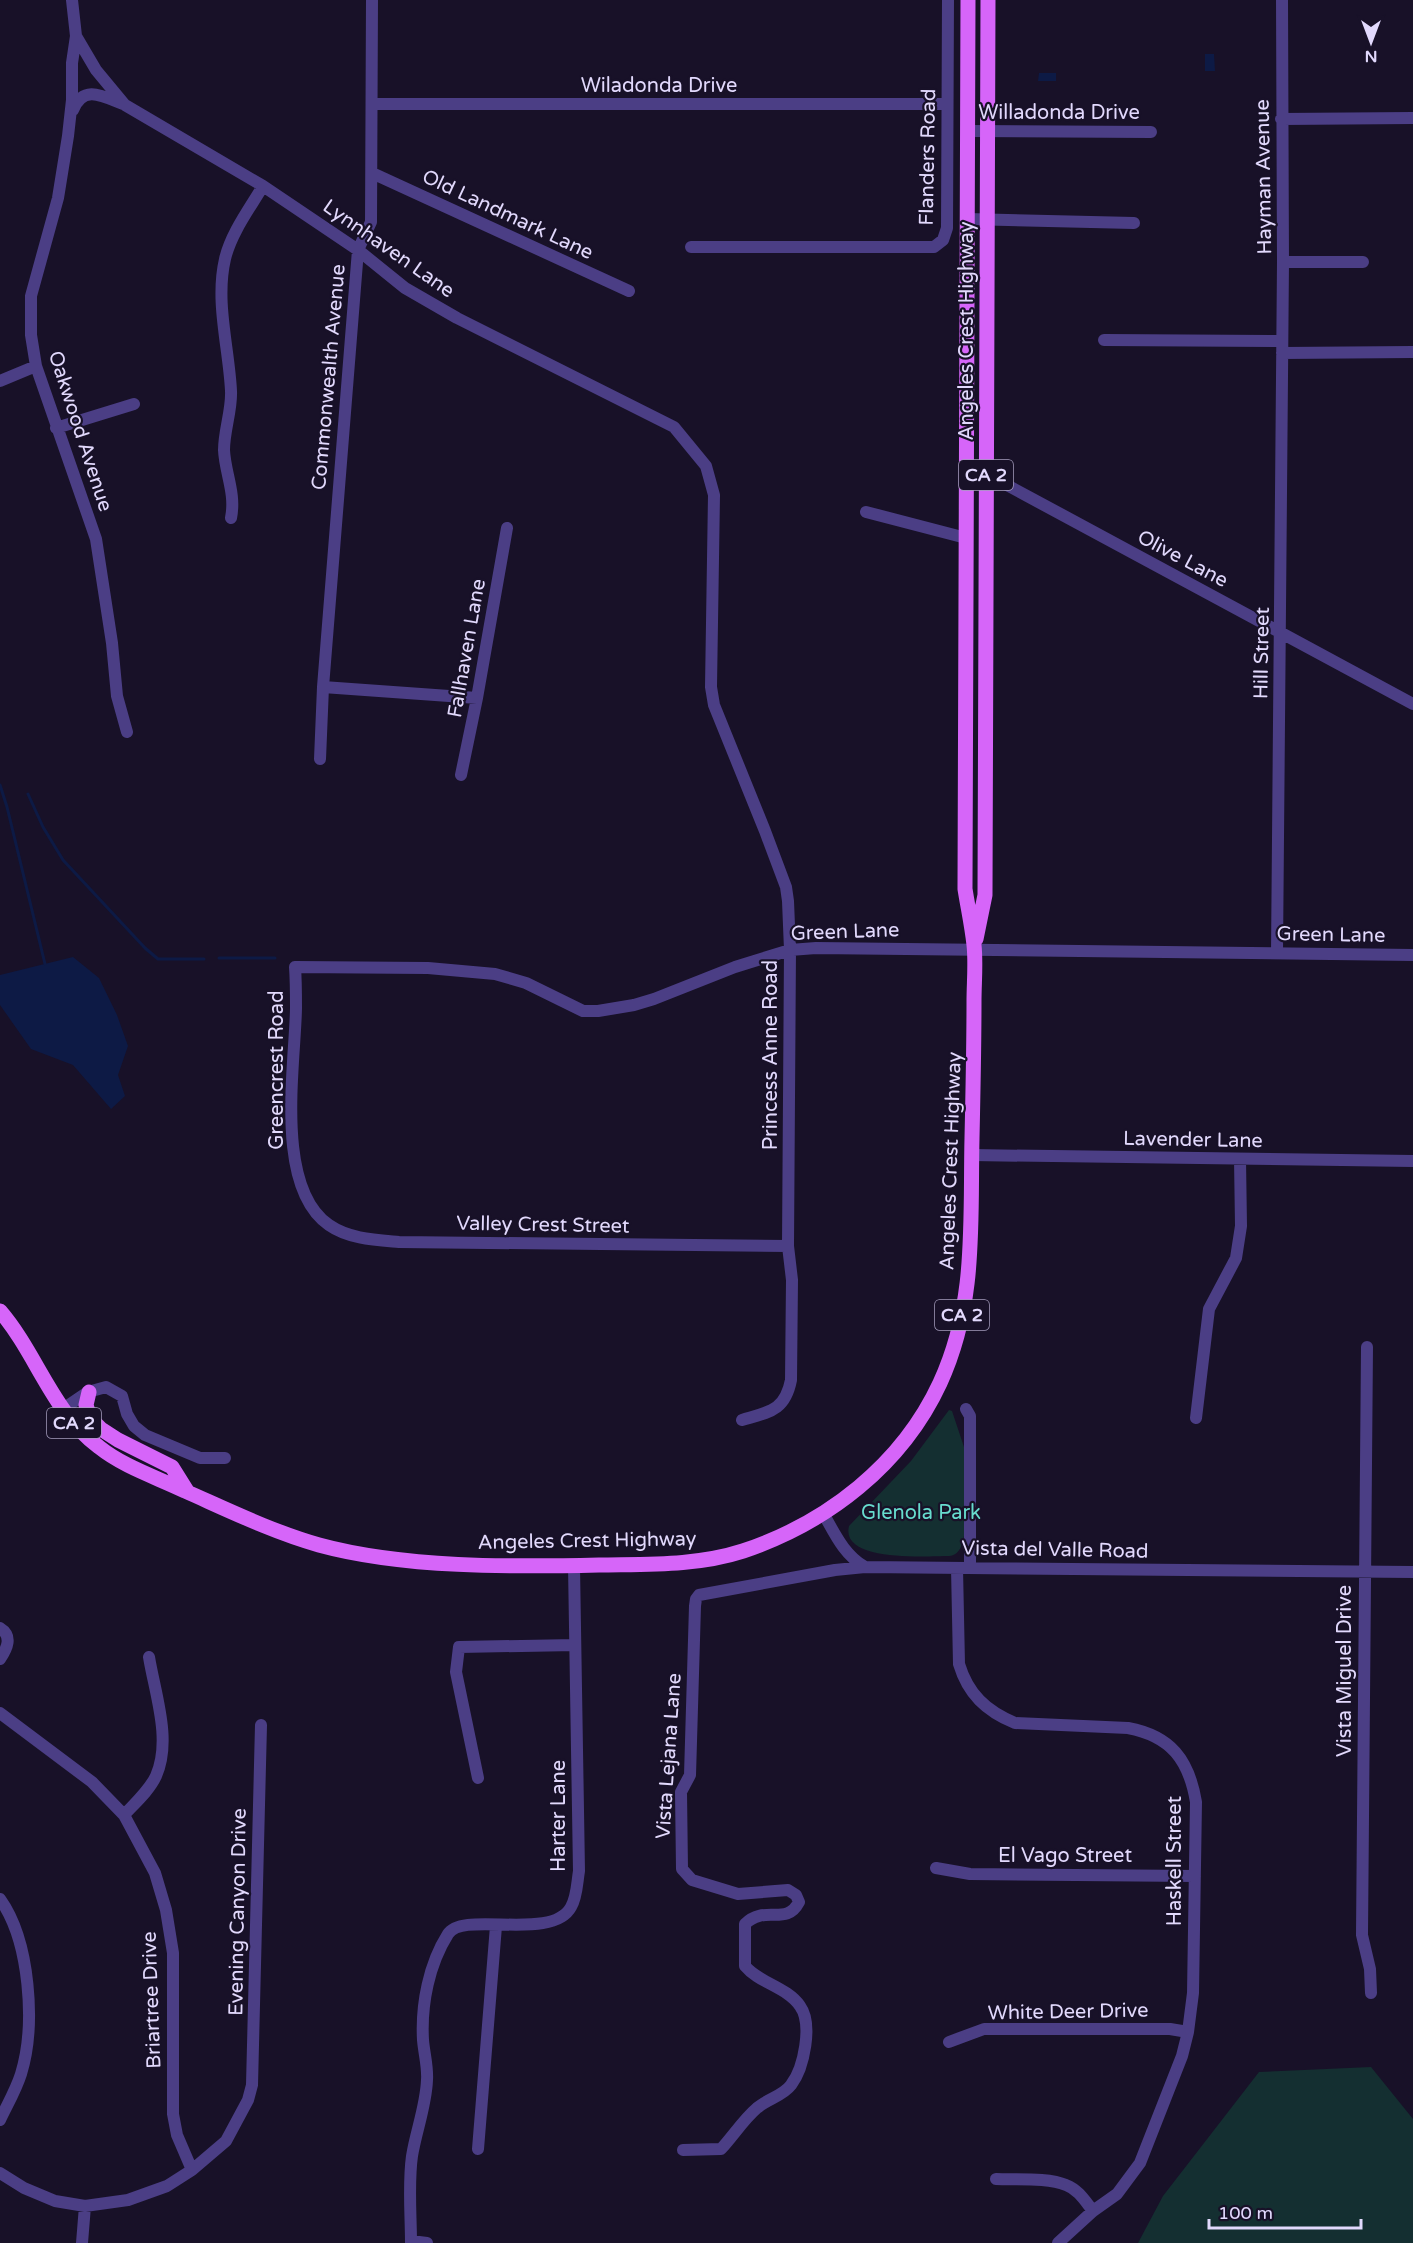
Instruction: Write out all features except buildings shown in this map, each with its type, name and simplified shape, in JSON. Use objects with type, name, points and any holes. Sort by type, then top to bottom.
[{"type":"main road","name":"Angeles Crest Highway","points":[[0,1311],[15,1331],[63,1410],[81,1432],[100,1448],[126,1465],[238,1514],[299,1538],[333,1548],[403,1559],[471,1564],[574,1566],[672,1563],[716,1558],[768,1541],[824,1513],[860,1487],[891,1457],[916,1423],[939,1385],[961,1319],[972,1246],[974,948],[965,889],[968,0]]},
{"type":"main road","name":"Angeles Crest Highway","points":[[974,948],[985,895],[988,0]]},
{"type":"main road","points":[[89,1392],[86,1405],[90,1418],[101,1429],[118,1440],[172,1467],[187,1491]]},
{"type":"street","name":"Oakwood Avenue","points":[[72,0],[76,36],[72,63],[70,117],[58,198],[31,296],[31,335],[36,366],[96,539],[112,643],[117,696],[127,732]]},
{"type":"street","name":"Commonwealth Avenue","points":[[320,759],[323,687],[358,250],[371,222],[372,0]]},
{"type":"street","name":"Flanders Road","points":[[691,247],[934,247],[943,240],[947,228],[948,0]]},
{"type":"street","name":"Hayman Avenue","points":[[1282,0],[1282,347]]},
{"type":"street","name":"Lynnhaven Lane","points":[[76,36],[96,70],[125,105],[263,186],[358,250],[405,288],[457,318],[674,427],[706,466],[714,495]]},
{"type":"street","points":[[70,117],[76,102],[88,94],[106,97],[125,105]]},
{"type":"street","name":"Wiladonda Drive","points":[[372,104],[947,104]]},
{"type":"street","points":[[1281,118],[1413,118]]},
{"type":"street","name":"Willadonda Drive","points":[[968,131],[1151,132]]},
{"type":"street","name":"Old Landmark Lane","points":[[372,174],[628,291]]},
{"type":"street","points":[[231,518],[232,486],[224,452],[225,425],[231,395],[221,288],[225,257],[241,223],[263,186]]},
{"type":"street","points":[[967,219],[1134,224]]},
{"type":"street","points":[[1283,262],[1363,262]]},
{"type":"street","points":[[1104,340],[1413,352]]},
{"type":"street","name":"Hill Street","points":[[1277,953],[1282,347]]},
{"type":"street","points":[[0,381],[36,366]]},
{"type":"street","points":[[56,428],[134,404]]},
{"type":"street","name":"Olive Lane","points":[[966,463],[1413,704]]},
{"type":"street","name":"Princess Anne Road","points":[[714,495],[711,687],[714,705],[786,887],[790,950],[788,1246],[792,1280],[791,1380],[788,1396],[779,1405],[769,1412],[742,1420]]},
{"type":"street","points":[[866,512],[966,538]]},
{"type":"street","name":"Fallhaven Lane","points":[[461,775],[507,528]]},
{"type":"street","points":[[323,687],[477,698]]},
{"type":"street","name":"Green Lane","points":[[295,967],[428,968],[495,974],[526,983],[583,1011],[598,1011],[612,1010],[654,999],[735,967],[790,950],[816,948],[974,948],[1413,955]]},
{"type":"street","name":"Greencrest Road","points":[[295,967],[296,1008],[291,1086],[294,1149],[296,1171],[310,1206]]},
{"type":"street","name":"Lavender Lane","points":[[972,1155],[1413,1161]]},
{"type":"street","points":[[1196,1418],[1209,1309],[1236,1258],[1241,1226],[1240,1159]]},
{"type":"street","name":"Valley Crest Street","points":[[310,1206],[329,1225],[338,1230],[379,1240],[788,1246]]},
{"type":"street","name":"Vista Miguel Drive","points":[[1366,1347],[1362,1935],[1370,1969],[1371,1993]]},
{"type":"street","points":[[63,1410],[89,1392],[106,1387],[122,1396],[127,1414],[134,1426],[145,1435],[200,1458],[225,1458]]},
{"type":"street","name":"Haskell Street","points":[[966,1409],[970,1416],[958,1664],[963,1677],[985,1707],[1015,1723],[1139,1730],[1164,1741],[1178,1754],[1193,1784],[1196,1802],[1193,1993],[1182,2056],[1140,2163],[1117,2194],[1093,2211],[1058,2243]]},
{"type":"street","points":[[824,1513],[843,1548],[853,1560],[865,1567]]},
{"type":"street","name":"Harter Lane","points":[[411,2242],[412,2157],[428,2077],[423,2038],[430,1972],[449,1932],[457,1926],[549,1922],[562,1917],[571,1908],[576,1891],[579,1871],[574,1566]]},
{"type":"street","name":"Vista del Valle Road","points":[[699,1595],[835,1570],[865,1567],[1413,1572]]},
{"type":"street","name":"Vista Lejana Lane","points":[[683,2150],[721,2149],[757,2107],[791,2086],[804,2055],[806,2022],[800,2007],[787,1994],[750,1972],[745,1966],[745,1924],[751,1918],[763,1914],[785,1915],[795,1910],[799,1902],[796,1894],[788,1890],[738,1894],[692,1880],[682,1869],[681,1792],[690,1775],[695,1606],[699,1595]]},
{"type":"street","points":[[0,1628],[8,1639],[5,1652],[0,1659]]},
{"type":"street","points":[[478,1778],[456,1672],[459,1647],[575,1645]]},
{"type":"street","points":[[124,1815],[156,1776],[162,1755],[163,1737],[149,1657]]},
{"type":"street","name":"Briartree Drive","points":[[0,1713],[92,1782],[124,1815],[155,1873],[166,1910],[173,1953],[173,2114],[177,2135],[192,2170]]},
{"type":"street","name":"Evening Canyon Drive","points":[[0,2173],[24,2188],[55,2201],[85,2206],[128,2200],[167,2186],[192,2170],[226,2141],[248,2100],[252,2085],[261,1725]]},
{"type":"street","name":"El Vago Street","points":[[936,1868],[970,1874],[1195,1876]]},
{"type":"street","points":[[0,1899],[16,1932],[27,1985],[28,2016],[21,2073],[0,2120]]},
{"type":"street","points":[[478,2149],[496,1926]]},
{"type":"street","name":"White Deer Drive","points":[[950,2042],[984,2029],[1170,2029],[1188,2032]]},
{"type":"street","points":[[996,2179],[1048,2181],[1066,2185],[1080,2194],[1093,2211]]},
{"type":"street","points":[[82,2243],[85,2206]]},
{"type":"street","points":[[411,2242],[427,2243]]},
{"type":"green space","name":"Glenola Park","points":[[949,1410],[952,1411],[965,1450],[964,1536],[960,1549],[956,1554],[949,1556],[906,1556],[871,1552],[858,1546],[850,1538],[849,1526],[911,1461]]},
{"type":"green space","points":[[1371,2067],[1413,2119],[1413,2243],[1138,2243],[1163,2196],[1259,2072]]},
{"type":"water","points":[[1205,54],[1214,54],[1215,71],[1205,71]]},
{"type":"water","points":[[1039,73],[1056,73],[1056,81],[1038,81]]},
{"type":"water","points":[[73,957],[99,978],[117,1015],[128,1046],[118,1075],[125,1096],[111,1109],[73,1065],[31,1049],[0,1005],[0,975]]},
{"type":"waterway","points":[[0,785],[45,964]]},
{"type":"waterway","points":[[28,794],[43,827],[63,860],[145,948],[158,959],[204,959]]},
{"type":"waterway","points":[[219,958],[275,958]]}]
